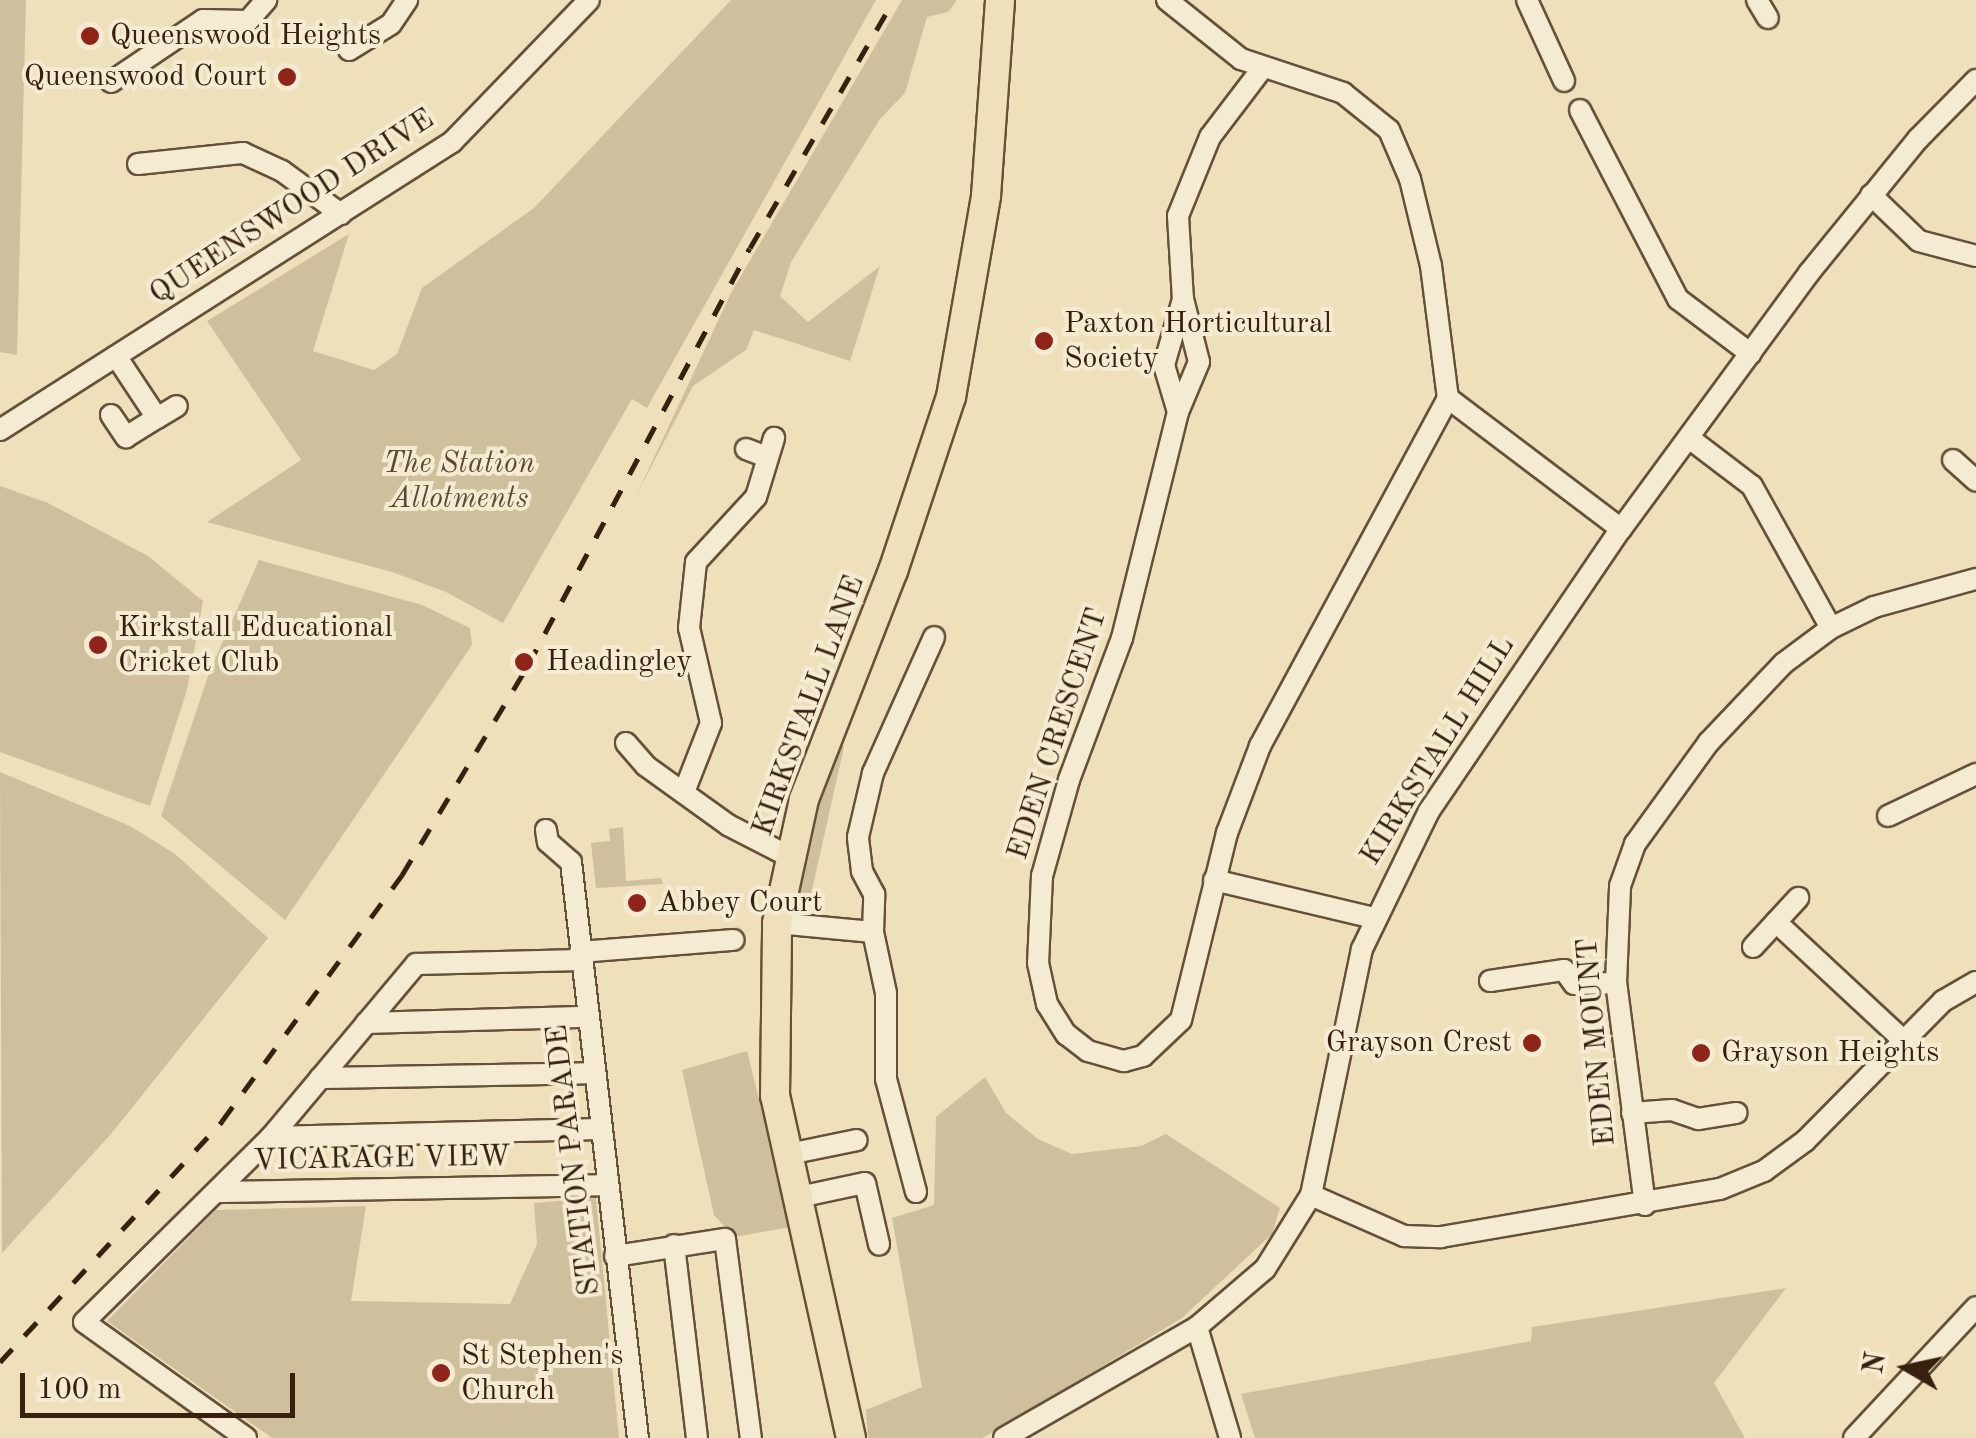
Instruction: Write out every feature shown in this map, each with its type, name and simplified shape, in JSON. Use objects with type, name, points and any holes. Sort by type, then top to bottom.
[{"type":"main road","name":"KIRKSTALL LANE","points":[[851,1438],[775,1096],[772,1040],[777,923],[788,856],[950,397],[986,196],[1000,0]]},
{"type":"street","points":[[111,82],[203,20],[248,21],[266,0]]},
{"type":"street","points":[[349,50],[391,24],[406,0]]},
{"type":"street","points":[[1167,0],[1260,70],[1343,93],[1389,130],[1410,179],[1432,266],[1448,398],[1621,529]]},
{"type":"street","points":[[1527,0],[1564,81]]},
{"type":"street","name":"QUEENSWOOD DRIVE","points":[[1,427],[452,142],[586,1]]},
{"type":"street","name":"EDEN CRESCENT","points":[[1260,70],[1191,172],[1178,216],[1183,299],[1200,362],[1178,412],[1122,638],[1068,780],[1042,876],[1038,963],[1047,1004],[1066,1034],[1088,1051],[1124,1061],[1168,1037],[1190,991],[1214,880],[1260,746],[1448,398]]},
{"type":"street","name":"KIRKSTALL HILL","points":[[1004,1438],[1196,1327],[1265,1269],[1311,1195],[1373,918],[1462,758],[1621,529],[1871,195],[1976,80]]},
{"type":"street","points":[[1580,110],[1678,299],[1751,354]]},
{"type":"street","points":[[138,164],[243,154],[282,171],[341,214]]},
{"type":"street","points":[[1871,195],[1919,241],[1976,256]]},
{"type":"street","name":"EDEN CRESCENT","points":[[1178,412],[1164,365],[1183,299]]},
{"type":"street","points":[[116,356],[156,418]]},
{"type":"street","points":[[111,415],[126,437],[177,406]]},
{"type":"street","points":[[1689,438],[1752,486],[1832,628]]},
{"type":"street","points":[[684,792],[710,723],[689,628],[696,562],[756,497],[771,447],[746,450]]},
{"type":"street","points":[[1952,460],[1976,481]]},
{"type":"street","name":"EDEN MOUNT","points":[[1645,1204],[1616,983],[1620,886],[1635,844],[1682,775],[1754,689],[1832,628],[1922,589],[1976,578]]},
{"type":"street","points":[[916,1192],[886,1079],[886,992],[873,932],[874,894],[862,871],[858,837],[872,773],[934,637]]},
{"type":"street","points":[[626,743],[646,766],[752,840],[788,856]]},
{"type":"street","points":[[1888,816],[1976,774]]},
{"type":"street","name":"STATION PARADE","points":[[546,830],[548,842],[571,862],[638,1438]]},
{"type":"street","points":[[1214,880],[1373,918]]},
{"type":"street","points":[[1753,947],[1798,898]]},
{"type":"street","points":[[1776,922],[1903,1040]]},
{"type":"street","points":[[777,923],[873,932]]},
{"type":"street","points":[[246,1438],[84,1322],[271,1137],[416,964],[734,940]]},
{"type":"street","points":[[1490,981],[1564,970],[1574,984],[1616,983]]},
{"type":"street","points":[[1311,1195],[1404,1236],[1441,1237],[1720,1189],[1764,1171],[1806,1141],[1943,1001],[1976,982]]},
{"type":"street","points":[[366,1022],[588,1017]]},
{"type":"street","points":[[320,1078],[594,1073]]},
{"type":"street","points":[[1632,1113],[1672,1110],[1698,1118],[1738,1112]]},
{"type":"street","points":[[271,1137],[600,1129]]},
{"type":"street","points":[[789,1154],[858,1140]]},
{"type":"street","name":"VICARAGE VIEW","points":[[219,1192],[606,1184]]},
{"type":"street","points":[[799,1197],[864,1184],[878,1244]]},
{"type":"street","points":[[616,1256],[726,1238],[750,1438]]},
{"type":"street","points":[[674,1245],[698,1438]]},
{"type":"street","points":[[1854,1438],[1976,1308]]},
{"type":"street","points":[[1196,1327],[1230,1438]]},
{"type":"green space","points":[[0,0],[26,0],[17,355],[0,352]]},
{"type":"green space","name":"The Station Allotments","points":[[731,0],[876,0],[647,408],[632,399],[503,623],[446,592],[392,572],[207,522],[301,460],[207,321],[349,234],[313,351],[374,370],[397,354],[422,288],[534,208]]},
{"type":"green space","points":[[902,0],[957,0],[948,12],[927,17],[905,93],[880,119],[791,262],[780,296],[808,322],[880,266],[850,361],[754,330],[746,350],[693,386],[636,496],[731,293]]},
{"type":"green space","name":"Kirkstall Educational Cricket Club","points":[[0,486],[48,503],[148,556],[203,601],[187,690],[150,806],[0,752]]},
{"type":"green space","points":[[259,560],[422,605],[470,628],[472,645],[285,920],[161,816],[209,673]]},
{"type":"green space","points":[[839,741],[844,747],[808,908],[796,889],[811,817]]},
{"type":"green space","points":[[0,772],[130,826],[175,854],[268,938],[111,1134],[2,1253]]},
{"type":"green space","points":[[623,827],[626,881],[661,878],[663,884],[596,888],[591,843],[610,841],[609,829]]},
{"type":"green space","points":[[747,1051],[791,1227],[734,1237],[714,1215],[682,1070]]},
{"type":"green space","points":[[985,1077],[1006,1113],[1038,1139],[1072,1154],[1141,1146],[1166,1134],[1280,1208],[1272,1234],[1182,1318],[982,1438],[868,1438],[866,1410],[922,1387],[892,1218],[934,1205],[936,1117]]},
{"type":"green space","points":[[596,1198],[619,1438],[272,1438],[107,1321],[216,1210],[366,1206],[351,1301],[510,1304],[537,1244],[534,1203]]},
{"type":"green space","points":[[1786,1288],[1714,1383],[1745,1438],[1255,1438],[1241,1394],[1531,1341],[1532,1327]]},
{"type":"railway","points":[[0,1362],[222,1121],[402,875],[528,665],[750,248],[894,0]]},
{"type":"place","name":"Queenswood Heights","points":[[90,36]]},
{"type":"place","name":"Queenswood Court","points":[[287,77]]},
{"type":"place","name":"Paxton Horticultural Society","points":[[1044,341]]},
{"type":"place","name":"Kirkstall Educational Cricket Club","points":[[98,645]]},
{"type":"place","name":"Headingley","points":[[524,662]]},
{"type":"place","name":"Abbey Court","points":[[637,903]]},
{"type":"place","name":"Grayson Crest","points":[[1532,1043]]},
{"type":"place","name":"Grayson Heights","points":[[1701,1053]]},
{"type":"place","name":"St Stephen's Church","points":[[441,1373]]}]
